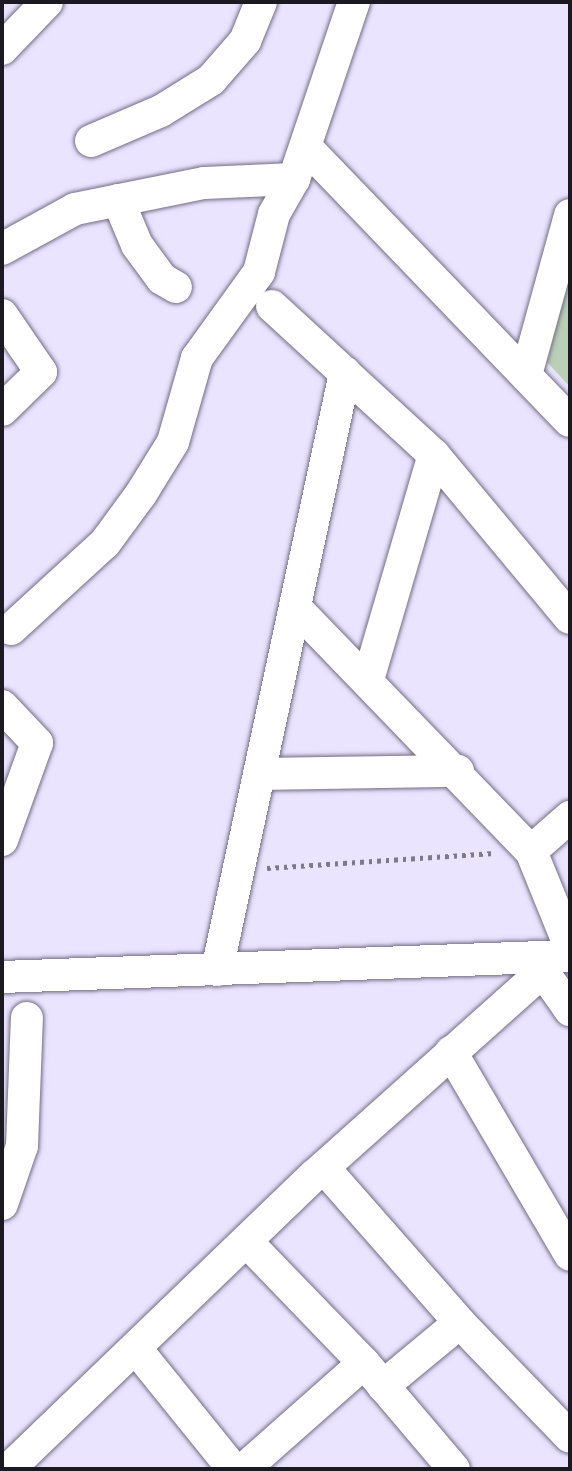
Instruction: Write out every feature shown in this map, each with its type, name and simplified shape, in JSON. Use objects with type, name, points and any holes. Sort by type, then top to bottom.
[{"type":"street","points":[[2,49],[47,2]]},
{"type":"street","points":[[11,629],[105,543],[141,494],[173,442],[197,358],[258,272],[274,214],[294,179],[354,2]]},
{"type":"street","points":[[91,141],[161,111],[211,80],[245,41],[249,8]]},
{"type":"street","points":[[306,147],[570,421]]},
{"type":"street","points":[[2,249],[75,209],[204,183],[294,179]]},
{"type":"street","points":[[118,200],[137,245],[162,279],[176,287]]},
{"type":"street","points":[[526,375],[570,215]]},
{"type":"street","points":[[272,306],[434,454],[570,618]]},
{"type":"street","points":[[2,315],[41,372],[2,410]]},
{"type":"street","points":[[217,970],[345,373]]},
{"type":"street","points":[[368,680],[434,454]]},
{"type":"street","points":[[295,607],[458,771],[531,851],[570,947]]},
{"type":"street","points":[[2,706],[37,743],[2,840]]},
{"type":"street","points":[[259,774],[458,771]]},
{"type":"street","points":[[531,851],[570,817]]},
{"type":"street","points":[[2,977],[538,964],[570,956]]},
{"type":"street","points":[[538,964],[570,1010]]},
{"type":"street","points":[[9,1469],[324,1168],[451,1052],[538,964]]},
{"type":"street","points":[[2,1204],[22,1146],[27,1018]]},
{"type":"street","points":[[451,1052],[570,1255]]},
{"type":"street","points":[[324,1168],[460,1322],[570,1437]]},
{"type":"street","points":[[247,1242],[374,1374],[454,1469]]},
{"type":"street","points":[[244,1469],[374,1374],[447,1334]]},
{"type":"street","points":[[137,1349],[233,1469]]},
{"type":"path","points":[[238,870],[531,851]]},
{"type":"green space","points":[[570,273],[570,387],[547,362]]}]
